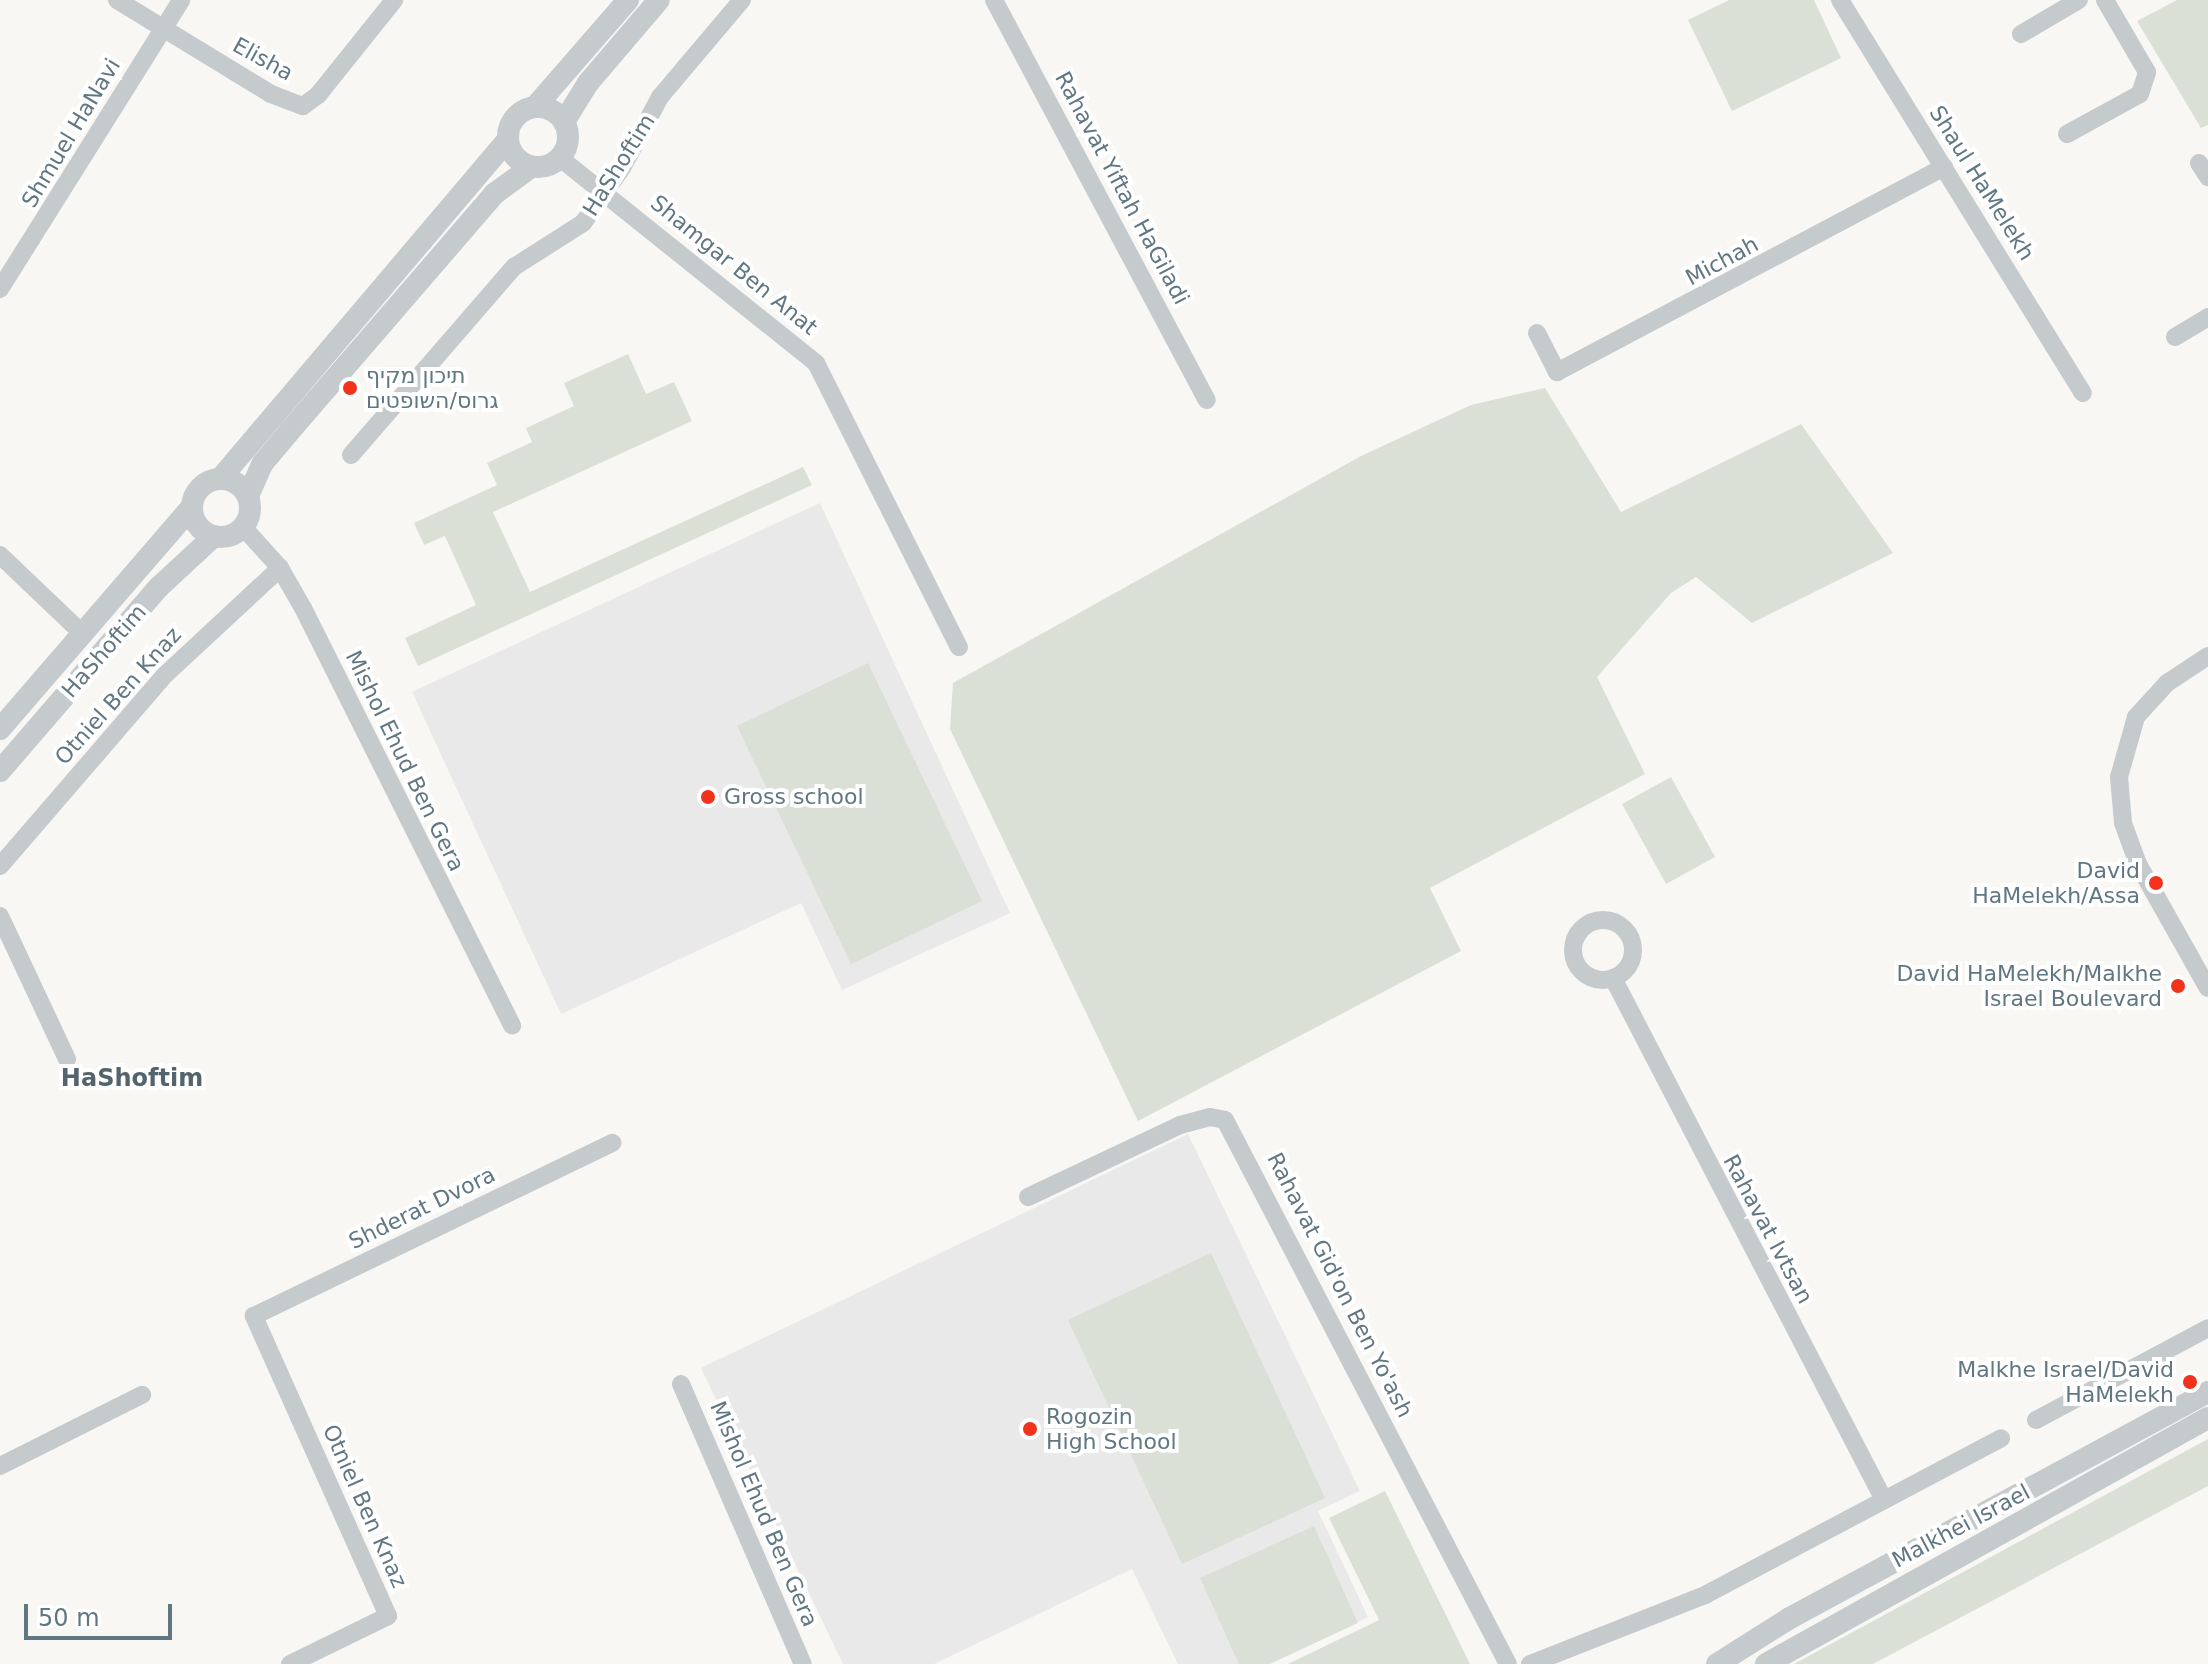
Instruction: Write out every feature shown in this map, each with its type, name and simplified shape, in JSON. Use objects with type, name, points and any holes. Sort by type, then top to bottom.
[{"type":"street","points":[[117,0],[164,27]]},
{"type":"street","name":"Shmuel HaNavi","points":[[0,289],[181,0]]},
{"type":"street","name":"Elisha","points":[[164,27],[271,94],[303,106],[318,95],[394,0]]},
{"type":"street","points":[[535,107],[555,112],[564,122],[568,137],[560,158],[531,167],[494,194],[298,421],[263,463],[248,496],[250,512],[243,527],[214,536],[200,529],[191,508],[200,487],[220,479],[508,140],[518,114],[535,107],[628,0]]},
{"type":"street","points":[[564,122],[588,83],[659,0]]},
{"type":"street","name":"HaShoftim","points":[[351,455],[514,267],[568,237],[605,192],[660,97],[742,0]]},
{"type":"street","name":"Rahavat Yiftah HaGiladi","points":[[994,0],[1207,400]]},
{"type":"street","name":"Shaul HaMelekh","points":[[1840,0],[2083,393]]},
{"type":"street","points":[[2021,34],[2079,0]]},
{"type":"street","points":[[2067,134],[2140,94],[2147,72],[2105,0]]},
{"type":"street","points":[[508,140],[515,157],[531,167]]},
{"type":"street","name":"Shamgar Ben Anat","points":[[560,158],[816,363],[959,647]]},
{"type":"street","name":"Michah","points":[[1537,333],[1557,372],[1944,167]]},
{"type":"street","points":[[2175,337],[2208,317]]},
{"type":"street","points":[[220,479],[234,481],[248,496]]},
{"type":"street","name":"HaShoftim","points":[[0,729],[191,508]]},
{"type":"street","name":"Mishol Ehud Ben Gera","points":[[243,527],[280,568],[512,1026]]},
{"type":"street","name":"HaShoftim","points":[[0,771],[159,587],[214,536]]},
{"type":"street","points":[[0,555],[82,633]]},
{"type":"street","name":"Otniel Ben Knaz","points":[[0,866],[166,674],[280,568]]},
{"type":"street","points":[[2208,656],[2167,683],[2136,717],[2125,739],[2119,777],[2123,823],[2138,864],[2208,988]]},
{"type":"street","points":[[0,916],[67,1059]]},
{"type":"street","name":"Rahavat Ivtsan","points":[[1613,978],[1884,1500]]},
{"type":"street","name":"Rahavat Gid'on Ben Yo'ash","points":[[1028,1197],[1180,1125],[1210,1117],[1225,1120],[1508,1664]]},
{"type":"street","name":"Shderat Dvora","points":[[254,1316],[612,1143]]},
{"type":"street","name":"Otniel Ben Knaz","points":[[254,1316],[388,1616],[290,1664]]},
{"type":"street","points":[[2036,1420],[2208,1328]]},
{"type":"street","name":"Mishol Ehud Ben Gera","points":[[681,1384],[803,1664]]},
{"type":"street","name":"Malkhei Israel","points":[[1717,1664],[1790,1618],[2208,1392]]},
{"type":"street","points":[[0,1466],[142,1395]]},
{"type":"street","name":"Malkhei Israel","points":[[1766,1664],[2208,1418]]},
{"type":"street","points":[[1530,1664],[1705,1595],[2001,1438]]},
{"type":"shaded area","points":[[1729,0],[1814,0],[1841,58],[1732,111],[1688,20]]},
{"type":"shaded area","points":[[2177,0],[2208,0],[2208,125],[2201,128],[2137,21]]},
{"type":"shaded area","points":[[628,354],[646,394],[674,382],[692,421],[493,512],[530,592],[803,467],[812,485],[418,666],[405,638],[476,605],[445,536],[424,545],[414,523],[497,485],[487,463],[532,442],[526,428],[574,406],[564,383]]},
{"type":"shaded area","points":[[1545,388],[1621,512],[1801,424],[1893,553],[1752,623],[1696,577],[1671,593],[1597,677],[1645,774],[1430,888],[1461,951],[1138,1121],[950,729],[953,683],[1361,456],[1471,405]]},
{"type":"shaded area","name":"Gross school","points":[[820,503],[1010,913],[842,990],[801,903],[561,1014],[412,692]]},
{"type":"shaded area","points":[[868,663],[982,901],[851,964],[737,726]]},
{"type":"shaded area","points":[[1671,777],[1715,857],[1666,884],[1622,804]]},
{"type":"shaded area","name":"Rogozin High School","points":[[1188,1134],[1360,1491],[1318,1511],[1368,1617],[1271,1664],[1178,1664],[1132,1569],[934,1664],[843,1664],[701,1368]]},
{"type":"shaded area","points":[[1211,1253],[1325,1498],[1182,1564],[1068,1320]]},
{"type":"shaded area","points":[[2208,1439],[2208,1486],[1873,1664],[1794,1664]]},
{"type":"shaded area","points":[[1385,1491],[1470,1664],[1288,1664],[1379,1620],[1329,1518]]},
{"type":"shaded area","points":[[1314,1526],[1358,1623],[1269,1664],[1239,1664],[1200,1578]]},
{"type":"place","name":"תיכון מקיף גרוס/השופטים","points":[[350,388]]},
{"type":"place","name":"Gross school","points":[[708,797]]},
{"type":"place","name":"David HaMelekh/Assa","points":[[2156,883]]},
{"type":"place","name":"David HaMelekh/Malkhe Israel Boulevard","points":[[2178,986]]},
{"type":"place","name":"Malkhe Israel/David HaMelekh","points":[[2190,1382]]},
{"type":"place","name":"Rogozin High School","points":[[1030,1429]]},
{"type":"district","name":"HaShoftim","points":[[132,1079]]}]
